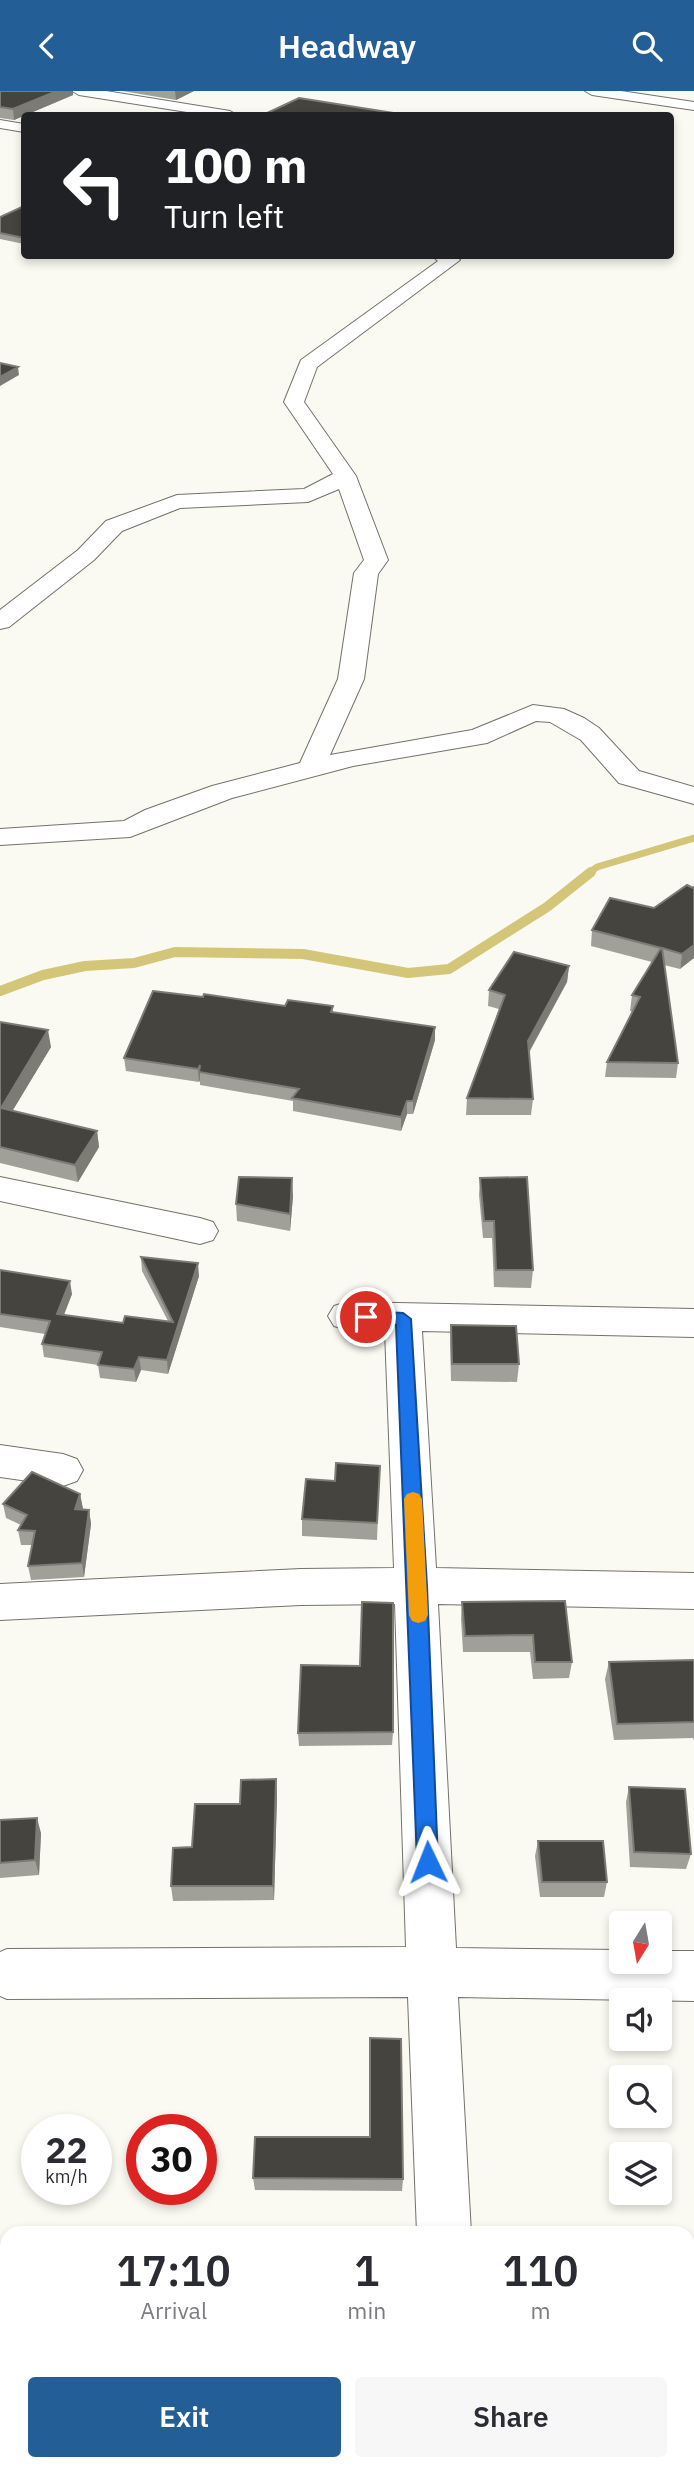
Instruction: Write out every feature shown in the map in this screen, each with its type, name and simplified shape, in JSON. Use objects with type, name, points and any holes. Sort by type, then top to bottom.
[{"type":"street","points":[[79,91],[211,112]]},
{"type":"street","points":[[592,91],[694,106]]},
{"type":"street","points":[[654,91],[694,97]]},
{"type":"street","points":[[0,124],[21,128]]},
{"type":"street","points":[[310,771],[351,679],[366,573],[376,560],[345,476],[294,402],[308,364],[451,260],[449,259]]},
{"type":"street","points":[[0,622],[86,555],[114,526],[125,521],[177,502],[308,495],[345,476]]},
{"type":"street","points":[[0,837],[130,829],[155,816],[222,792],[352,758],[478,737],[533,713],[555,715],[590,734],[629,777],[694,796]]},
{"type":"street","points":[[0,1189],[200,1231]]},
{"type":"street","points":[[347,1316],[694,1322]]},
{"type":"street","points":[[403,1319],[444,2226]]},
{"type":"street","points":[[0,1461],[63,1470]]},
{"type":"street","points":[[0,1602],[300,1587],[417,1586],[694,1591]]},
{"type":"street","points":[[7,1974],[432,1972],[694,1976]]},
{"type":"building","points":[[0,91],[57,91],[13,109],[0,107]]},
{"type":"building","points":[[299,98],[387,112],[269,112]]},
{"type":"building","points":[[21,207],[21,237],[0,233],[0,217]]},
{"type":"building","points":[[0,363],[18,367],[0,377]]},
{"type":"building","points":[[687,885],[694,887],[694,945],[682,954],[662,948],[678,1063],[607,1062],[640,997],[632,995],[661,948],[592,930],[610,898],[654,908]]},
{"type":"building","points":[[514,952],[569,966],[528,1041],[533,1099],[467,1098],[505,995],[489,990]]},
{"type":"building","points":[[153,991],[203,997],[204,994],[285,1006],[288,1000],[333,1006],[331,1012],[435,1027],[413,1101],[407,1101],[401,1117],[292,1098],[299,1089],[199,1072],[200,1065],[198,1069],[124,1058]]},
{"type":"building","points":[[0,1022],[48,1030],[1,1108],[97,1131],[75,1165],[0,1147]]},
{"type":"building","points":[[239,1177],[292,1178],[290,1214],[236,1204]]},
{"type":"building","points":[[527,1177],[533,1270],[496,1270],[494,1221],[484,1221],[480,1178]]},
{"type":"building","points":[[141,1257],[198,1263],[167,1360],[139,1357],[134,1369],[98,1365],[102,1352],[42,1344],[50,1321],[0,1314],[0,1270],[70,1281],[57,1314],[123,1323],[125,1316],[173,1322]]},
{"type":"building","points":[[451,1325],[516,1326],[519,1364],[452,1364]]},
{"type":"building","points":[[336,1463],[380,1466],[377,1523],[302,1519],[306,1479],[335,1481]]},
{"type":"building","points":[[32,1472],[80,1494],[75,1509],[89,1510],[82,1563],[28,1566],[35,1531],[18,1530],[27,1515],[3,1504]]},
{"type":"building","points":[[565,1601],[572,1662],[535,1662],[533,1635],[465,1636],[462,1602]]},
{"type":"building","points":[[362,1602],[393,1603],[393,1732],[298,1733],[301,1665],[360,1666]]},
{"type":"building","points":[[694,1660],[694,1722],[617,1724],[609,1662]]},
{"type":"building","points":[[276,1779],[273,1886],[171,1886],[173,1848],[192,1847],[195,1804],[240,1804],[241,1780]]},
{"type":"building","points":[[629,1787],[685,1789],[691,1854],[634,1852]]},
{"type":"building","points":[[37,1818],[35,1860],[0,1863],[0,1820]]},
{"type":"building","points":[[538,1841],[603,1841],[607,1882],[542,1882]]},
{"type":"building","points":[[370,2038],[401,2039],[403,2179],[253,2178],[255,2137],[370,2137]]},
{"type":"waterway","points":[[589,873],[597,867],[694,838]]},
{"type":"waterway","points":[[0,991],[43,975],[85,966],[134,963],[175,952],[303,954],[408,973],[449,969],[547,907],[591,872]]},
{"type":"slow traffic","points":[[413,1499],[418,1615]]},
{"type":"route","points":[[366,1317],[403,1319],[428,1862]]}]
